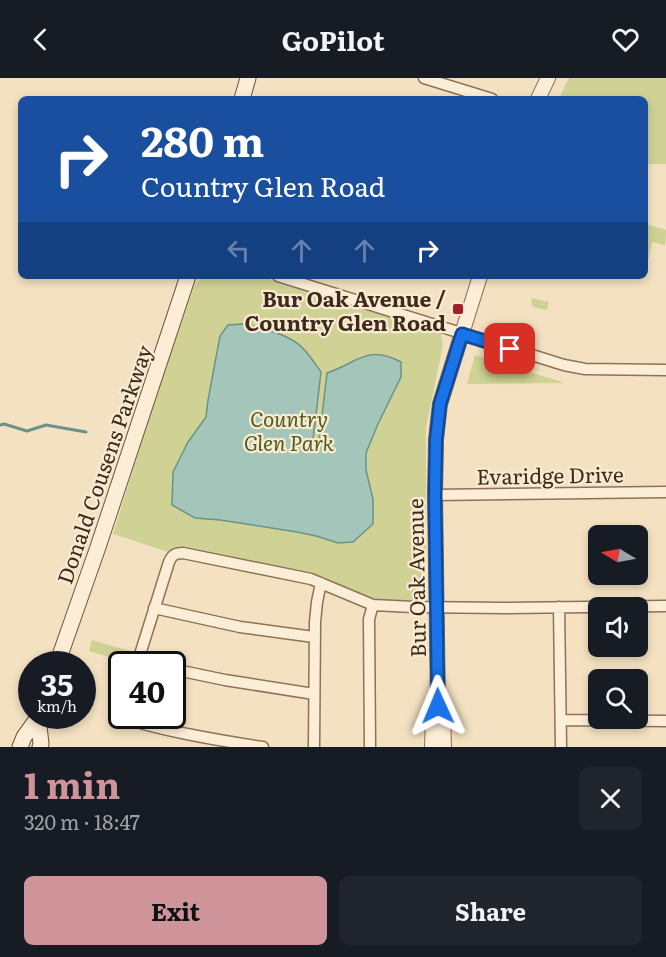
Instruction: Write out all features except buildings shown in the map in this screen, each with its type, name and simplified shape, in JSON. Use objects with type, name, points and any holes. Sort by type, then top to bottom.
[{"type":"main road","points":[[243,96],[248,78]]},
{"type":"main road","name":"Donald Cousens Parkway","points":[[62,651],[187,279]]},
{"type":"main road","points":[[20,747],[29,729]]},
{"type":"main road","points":[[39,729],[40,747]]},
{"type":"street","points":[[424,78],[482,96]]},
{"type":"street","points":[[539,96],[548,78]]},
{"type":"street","points":[[288,279],[564,365],[585,369],[666,370]]},
{"type":"street","name":"Bur Oak Avenue","points":[[432,747],[434,716],[438,706],[436,440],[440,404],[479,279]]},
{"type":"street","name":"Evaridge Drive","points":[[435,495],[666,492]]},
{"type":"street","points":[[142,651],[171,559],[177,553],[296,576],[321,583],[373,605],[413,607],[666,606]]},
{"type":"street","points":[[314,747],[314,637],[321,583]]},
{"type":"street","points":[[370,747],[369,619],[373,605]]},
{"type":"street","points":[[560,607],[561,747]]},
{"type":"street","points":[[154,609],[240,627],[314,637]]},
{"type":"street","points":[[186,672],[314,694]]},
{"type":"street","name":"Bur Oak Avenue","points":[[438,706],[443,715],[444,747]]},
{"type":"street","points":[[561,720],[666,721]]},
{"type":"street","points":[[167,729],[263,747]]},
{"type":"green space","points":[[569,78],[666,78],[666,164],[648,164],[648,96],[560,96]]},
{"type":"green space","points":[[648,225],[666,230],[665,245],[652,242],[648,261]]},
{"type":"green space","name":"Country Glen Park","points":[[201,279],[269,279],[441,333],[443,345],[426,428],[426,584],[422,602],[380,602],[323,577],[176,547],[168,552],[113,534],[153,405],[195,284]]},
{"type":"green space","points":[[532,298],[549,302],[547,310],[533,307]]},
{"type":"green space","points":[[475,355],[565,383],[467,384]]},
{"type":"green space","points":[[92,640],[130,651],[108,651],[108,657],[96,653],[96,651],[89,651]]},
{"type":"water","points":[[242,324],[274,332],[296,343],[308,354],[321,372],[312,448],[318,449],[327,373],[371,355],[389,357],[401,362],[401,377],[366,453],[366,470],[373,499],[373,524],[353,542],[338,543],[297,532],[195,518],[172,505],[173,472],[188,442],[206,417],[220,336],[228,325]]},
{"type":"waterway","points":[[0,425],[4,424],[27,431],[46,425],[86,432]]},
{"type":"place","name":"Bur Oak Avenue / Country Glen Road","points":[[458,309]]},
{"type":"route","points":[[438,706],[435,495],[436,440],[440,404],[462,334],[510,349]]}]
